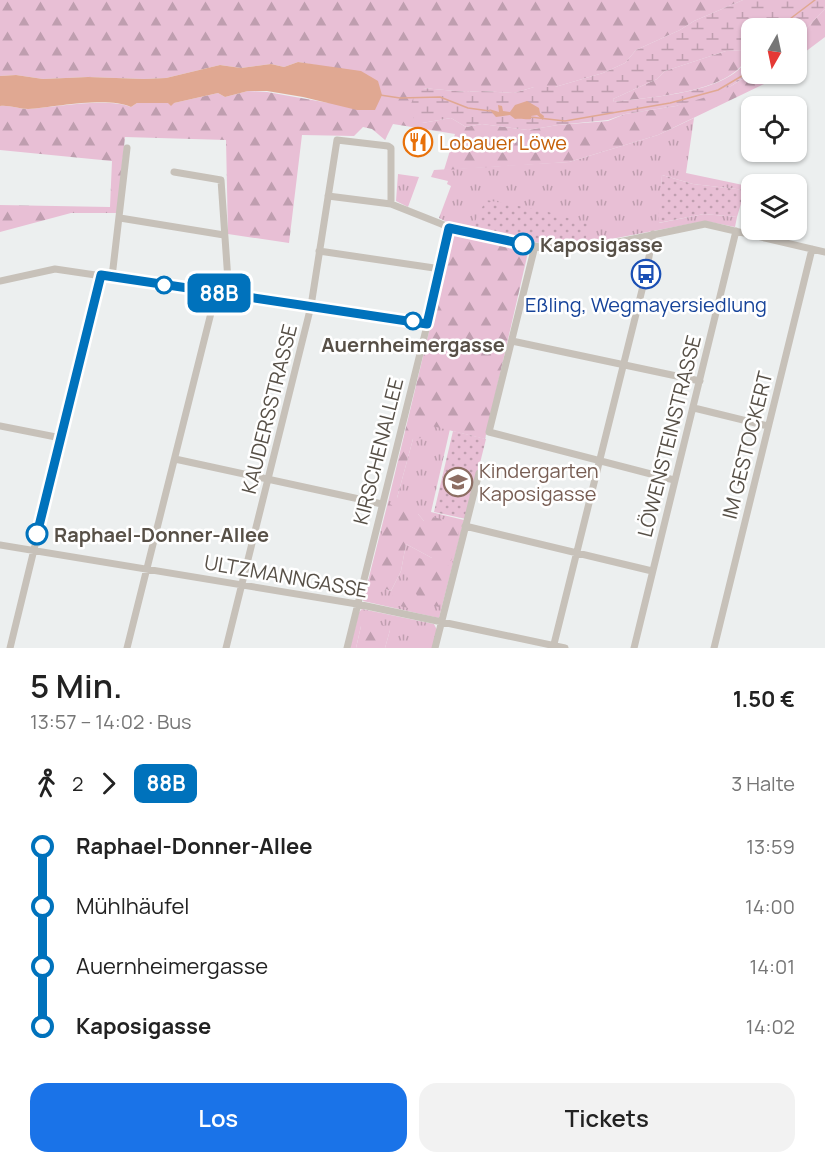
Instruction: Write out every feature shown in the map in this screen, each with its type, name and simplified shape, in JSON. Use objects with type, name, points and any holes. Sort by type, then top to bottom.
[{"type":"street","name":"KAUDERSSTRASSE","points":[[226,648],[311,306],[337,140],[391,148],[391,204]]},
{"type":"street","points":[[112,277],[127,148]]},
{"type":"street","points":[[174,172],[221,180],[229,295]]},
{"type":"street","points":[[328,196],[391,204],[449,228],[544,248],[609,244],[705,224],[825,252]]},
{"type":"street","points":[[120,218],[224,235]]},
{"type":"street","name":"KIRSCHENALLEE","points":[[347,648],[441,269],[449,228]]},
{"type":"street","name":"LÖWENSTEINSTRASSE","points":[[634,648],[736,231]]},
{"type":"street","points":[[553,647],[646,274],[653,234]]},
{"type":"street","points":[[535,246],[489,432],[674,480]]},
{"type":"street","name":"IM GESTOCKERT","points":[[714,648],[812,249]]},
{"type":"street","points":[[319,251],[441,269]]},
{"type":"street","points":[[0,281],[55,269],[427,324]]},
{"type":"street","points":[[10,648],[101,275]]},
{"type":"street","points":[[127,648],[216,293]]},
{"type":"street","points":[[512,341],[700,381]]},
{"type":"street","points":[[694,408],[768,426]]},
{"type":"street","points":[[0,426],[61,438]]},
{"type":"street","points":[[175,459],[382,504]]},
{"type":"street","points":[[435,648],[479,473]]},
{"type":"street","points":[[465,526],[652,571]]},
{"type":"street","name":"ULTZMANNGASSE","points":[[0,545],[357,604],[565,648]]},
{"type":"green space","points":[[0,0],[743,0],[636,50],[625,63],[603,73],[555,87],[534,87],[514,93],[423,88],[422,123],[451,118],[466,127],[482,124],[528,130],[608,121],[625,114],[676,106],[731,86],[741,80],[741,84],[764,84],[658,135],[569,162],[444,170],[455,134],[393,124],[385,140],[372,129],[363,127],[354,136],[302,135],[289,243],[228,234],[226,140],[125,137],[117,213],[71,213],[0,232],[0,205],[110,207],[112,161],[0,150],[0,106],[28,109],[109,103],[131,107],[137,103],[174,103],[218,93],[225,97],[248,91],[329,103],[327,67],[298,62],[284,67],[271,64],[241,68],[220,65],[166,78],[144,79],[88,77],[43,79],[16,75],[0,76]]},
{"type":"green space","points":[[743,0],[825,0],[825,9],[807,28],[807,18],[741,18],[741,50],[726,51],[665,71],[657,79],[613,99],[614,102],[691,91],[729,77],[741,67],[741,80],[731,86],[676,106],[625,114],[608,120],[528,130],[482,124],[466,127],[451,118],[422,123],[415,121],[411,111],[416,95],[423,88],[514,93],[534,87],[555,87],[603,73],[625,63],[636,50],[694,21]]},
{"type":"green space","points":[[825,9],[825,37],[807,50],[807,28]]},
{"type":"green space","points":[[741,50],[741,66],[711,85],[669,95],[614,102],[613,99],[657,79],[665,71],[726,51]]},
{"type":"green space","points":[[694,118],[686,173],[741,185],[741,190],[693,184],[662,175],[659,223],[704,214],[737,217],[735,227],[705,221],[601,241],[539,243],[449,223],[439,218],[451,186],[447,184],[448,181],[431,177],[434,170],[569,162],[658,135]]},
{"type":"green space","points":[[398,174],[419,177],[408,207],[396,201]]},
{"type":"green space","points":[[662,175],[693,184],[741,190],[741,204],[737,217],[704,214],[658,223]]},
{"type":"green space","points":[[486,200],[545,211],[588,224],[586,238],[534,241],[472,227]]},
{"type":"green space","points":[[456,232],[529,248],[485,439],[424,424],[421,438],[413,439],[397,498],[389,498],[452,236]]},
{"type":"green space","points":[[424,423],[450,429],[431,512],[464,520],[439,618],[363,601],[389,498],[397,498],[413,439]],"holes":[[[418,514],[424,521],[432,558],[406,544],[401,571],[391,591],[386,589]]]},
{"type":"green space","name":"Kindergarten Kaposigasse","points":[[453,431],[486,439],[466,519],[434,512]]},
{"type":"green space","points":[[389,504],[418,514],[424,521],[432,517],[461,523],[451,561],[432,558],[406,544],[401,571],[391,591],[386,589],[375,596],[367,594]]},
{"type":"green space","points":[[407,555],[449,566],[439,607],[421,603],[404,571]]},
{"type":"green space","points":[[395,592],[417,602],[417,610],[391,604],[391,598]]},
{"type":"green space","points":[[362,609],[434,624],[437,630],[433,648],[385,648],[390,630],[361,626],[356,648],[350,648],[359,612]]},
{"type":"green space","points":[[384,625],[390,630],[385,648],[356,648],[361,626]]},
{"type":"shaded area","points":[[298,62],[361,71],[378,81],[382,95],[375,110],[357,110],[267,91],[248,91],[225,97],[218,93],[174,103],[171,106],[168,103],[137,103],[131,107],[109,102],[95,102],[28,109],[0,106],[0,76],[16,75],[43,79],[166,78],[220,65],[241,68],[271,64],[284,67]]},
{"type":"shaded area","points":[[527,101],[539,108],[540,113],[544,116],[543,120],[537,115],[531,116],[531,119],[515,119],[510,115],[496,117],[489,109],[499,112],[498,105],[502,106],[503,111],[510,112],[515,105]]},
{"type":"waterway","points":[[791,18],[815,0]]},
{"type":"waterway","points":[[530,117],[565,121],[670,103],[718,90],[741,76]]},
{"type":"waterway","points":[[380,95],[400,98],[440,97],[468,108],[490,111]]},
{"type":"bus line","name":"88B","points":[[37,534],[101,275],[427,324],[449,228],[523,244]]},
{"type":"place","name":"Lobauer Löwe","points":[[418,142]]},
{"type":"place","name":"Kaposigasse","points":[[523,244]]},
{"type":"place","name":"Eßling, Wegmayersiedlung","points":[[646,274]]},
{"type":"place","name":"Auernheimergasse","points":[[413,321]]},
{"type":"place","name":"Kindergarten Kaposigasse","points":[[458,482]]},
{"type":"place","name":"Raphael-Donner-Allee","points":[[37,534]]}]
